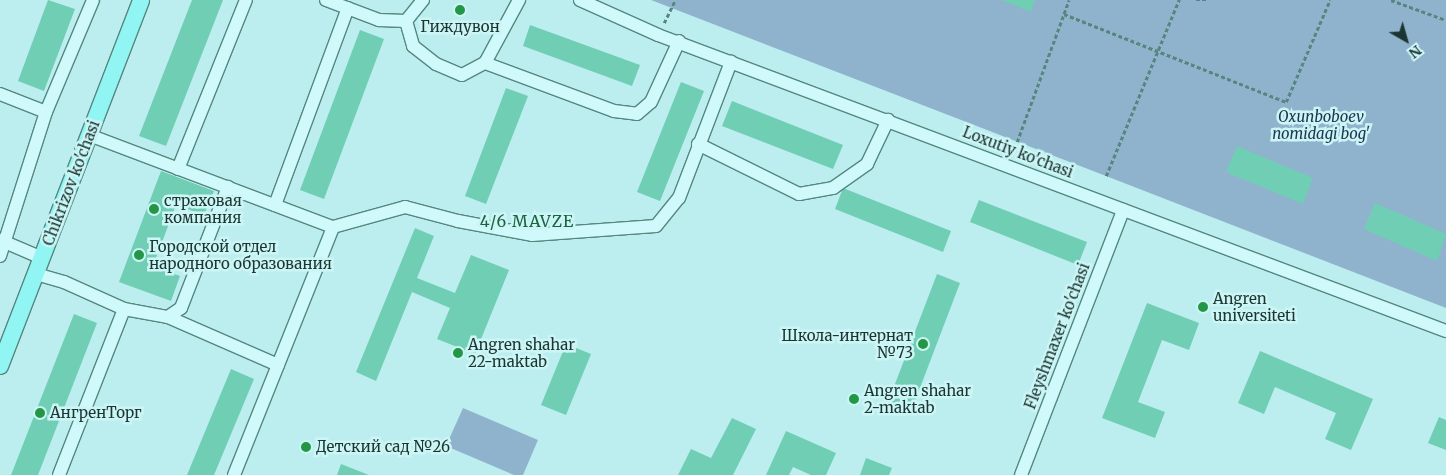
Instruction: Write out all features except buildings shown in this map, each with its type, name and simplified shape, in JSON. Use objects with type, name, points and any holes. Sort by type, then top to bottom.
[{"type":"main road","name":"Chikrizov ko'chasi","points":[[0,366],[141,0]]},
{"type":"street","points":[[0,256],[3,241],[46,112],[93,0]]},
{"type":"street","points":[[178,169],[246,0]]},
{"type":"street","points":[[326,0],[379,20],[406,21]]},
{"type":"street","points":[[406,21],[423,0]]},
{"type":"street","points":[[406,21],[413,46],[436,64],[462,74],[485,63],[519,0]]},
{"type":"street","name":"Loxutiy ko'chasi","points":[[580,0],[658,35],[679,41],[730,62],[1446,331]]},
{"type":"street","points":[[275,205],[348,8]]},
{"type":"street","points":[[485,63],[614,111],[637,114],[651,102],[679,41]]},
{"type":"street","points":[[89,135],[333,227],[405,207],[458,221],[532,235],[656,226],[679,198],[730,62]]},
{"type":"street","points":[[0,94],[46,112]]},
{"type":"street","points":[[698,144],[799,194],[833,188],[866,164],[880,142],[888,120]]},
{"type":"street","points":[[168,318],[181,308],[228,187]]},
{"type":"street","name":"Fleyshmaxer ko'chasi","points":[[1020,475],[1123,210]]},
{"type":"street","points":[[234,475],[333,227]]},
{"type":"street","points":[[3,241],[64,282],[124,309],[168,318],[278,365]]},
{"type":"street","points":[[59,475],[124,309]]},
{"type":"path","points":[[658,35],[675,0]]},
{"type":"path","points":[[1017,142],[1069,0]]},
{"type":"path","points":[[1106,176],[1179,0]]},
{"type":"path","points":[[1196,0],[1206,0]]},
{"type":"path","points":[[1064,14],[1286,102],[1330,0]]},
{"type":"path","points":[[1391,0],[1446,20]]},
{"type":"green space","name":"Oxunboboev nomidagi bog'","points":[[651,0],[1446,0],[1446,308],[1106,176]]},
{"type":"green space","points":[[463,408],[538,440],[523,475],[514,475],[446,446]]},
{"type":"place","name":"Гиждувон","points":[[460,10]]},
{"type":"place","name":"страховая компания","points":[[154,209]]},
{"type":"place","name":"Городской отдел народного образования","points":[[139,255]]},
{"type":"place","name":"Angren universiteti","points":[[1203,307]]},
{"type":"place","name":"Школа-интернат №73","points":[[923,344]]},
{"type":"place","name":"Angren shahar 22-maktab","points":[[458,353]]},
{"type":"place","name":"Angren shahar 2-maktab","points":[[854,399]]},
{"type":"place","name":"АнгренТорг","points":[[40,413]]},
{"type":"place","name":"Детский сад №26","points":[[306,447]]},
{"type":"district","name":"4/6 MAVZE","points":[[527,221]]}]
